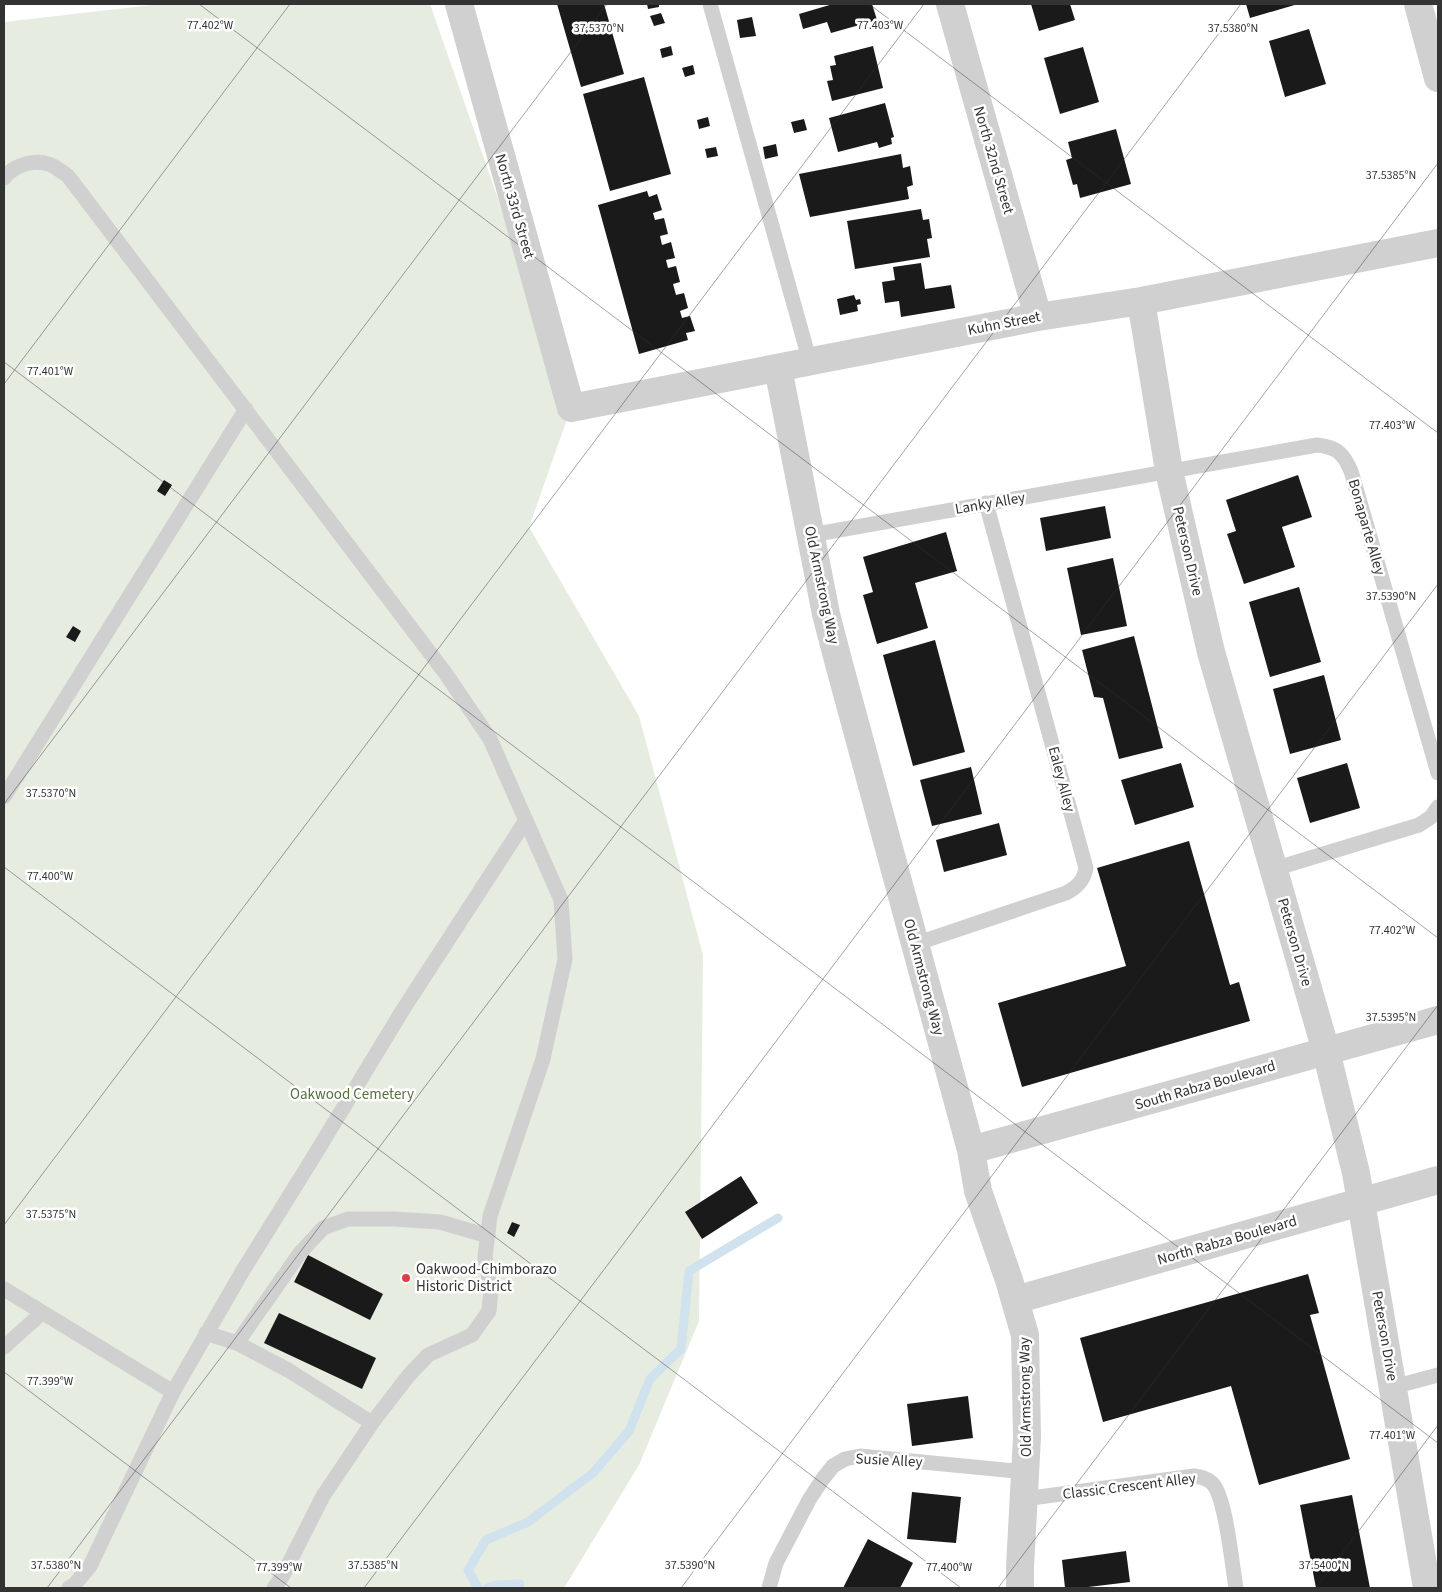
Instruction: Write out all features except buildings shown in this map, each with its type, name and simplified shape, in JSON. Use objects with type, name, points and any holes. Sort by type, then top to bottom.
[{"type":"street","name":"North 33rd Street","points":[[459,4],[571,408]]},
{"type":"street","name":"North 32nd Street","points":[[950,4],[1038,316]]},
{"type":"street","points":[[1418,4],[1438,78]]},
{"type":"street","name":"Kuhn Street","points":[[571,408],[1038,316],[1141,300],[1438,243]]},
{"type":"street","name":"Peterson Drive","points":[[1141,300],[1169,471],[1211,652],[1326,1052],[1362,1201],[1427,1588]]},
{"type":"street","name":"Old Armstrong Way","points":[[778,368],[826,614],[972,1150],[978,1191],[1025,1335],[1027,1428],[1020,1588]]},
{"type":"street","name":"South Rabza Boulevard","points":[[972,1150],[1438,1020]]},
{"type":"street","name":"North Rabza Boulevard","points":[[1015,1300],[1438,1180]]},
{"type":"lane","points":[[710,4],[810,362]]},
{"type":"lane","points":[[4,178],[10,170],[25,164],[39,163],[53,166],[68,176],[446,674],[490,739],[561,900],[565,959],[543,1059],[490,1216],[485,1257],[491,1290],[489,1311],[472,1335],[428,1355],[409,1374],[372,1423],[323,1496],[282,1577],[274,1588]]},
{"type":"lane","points":[[4,797],[246,409]]},
{"type":"lane","name":"Bonaparte Alley","points":[[1169,471],[1317,445],[1330,446],[1339,452],[1346,460],[1351,471],[1438,773]]},
{"type":"lane","name":"Lanky Alley","points":[[811,535],[1169,471]]},
{"type":"lane","name":"Ealey Alley","points":[[915,944],[1066,893],[1080,883],[1085,875],[1086,868],[986,504]]},
{"type":"lane","points":[[1274,870],[1419,825],[1431,817],[1438,807]]},
{"type":"lane","points":[[69,1588],[75,1584],[90,1566],[173,1392],[242,1272],[312,1161],[404,1008],[526,820]]},
{"type":"lane","points":[[237,1343],[300,1253],[323,1228],[348,1219],[394,1219],[440,1222],[488,1236]]},
{"type":"lane","points":[[4,1289],[173,1392]]},
{"type":"lane","points":[[4,1347],[42,1313]]},
{"type":"lane","points":[[206,1333],[237,1343],[288,1370],[372,1423]]},
{"type":"lane","points":[[1393,1387],[1438,1375]]},
{"type":"lane","name":"Susie Alley","points":[[769,1588],[776,1563],[809,1500],[833,1466],[845,1458],[860,1456],[1026,1472]]},
{"type":"lane","name":"Classic Crescent Alley","points":[[1024,1499],[1194,1476],[1204,1477],[1218,1490],[1222,1501],[1236,1588]]},
{"type":"green space","name":"Oakwood Cemetery","points":[[161,4],[430,4],[571,408],[529,527],[639,716],[703,955],[699,1321],[639,1465],[564,1588],[4,1588],[4,22]]},
{"type":"waterway","points":[[478,1588],[468,1570],[486,1540],[528,1522],[593,1473],[629,1431],[650,1379],[681,1349],[689,1271],[778,1218]]},
{"type":"waterway","points":[[487,1588],[496,1585],[520,1584],[519,1588]]},
{"type":"place","name":"Oakwood-Chimborazo Historic District","points":[[406,1278]]}]
